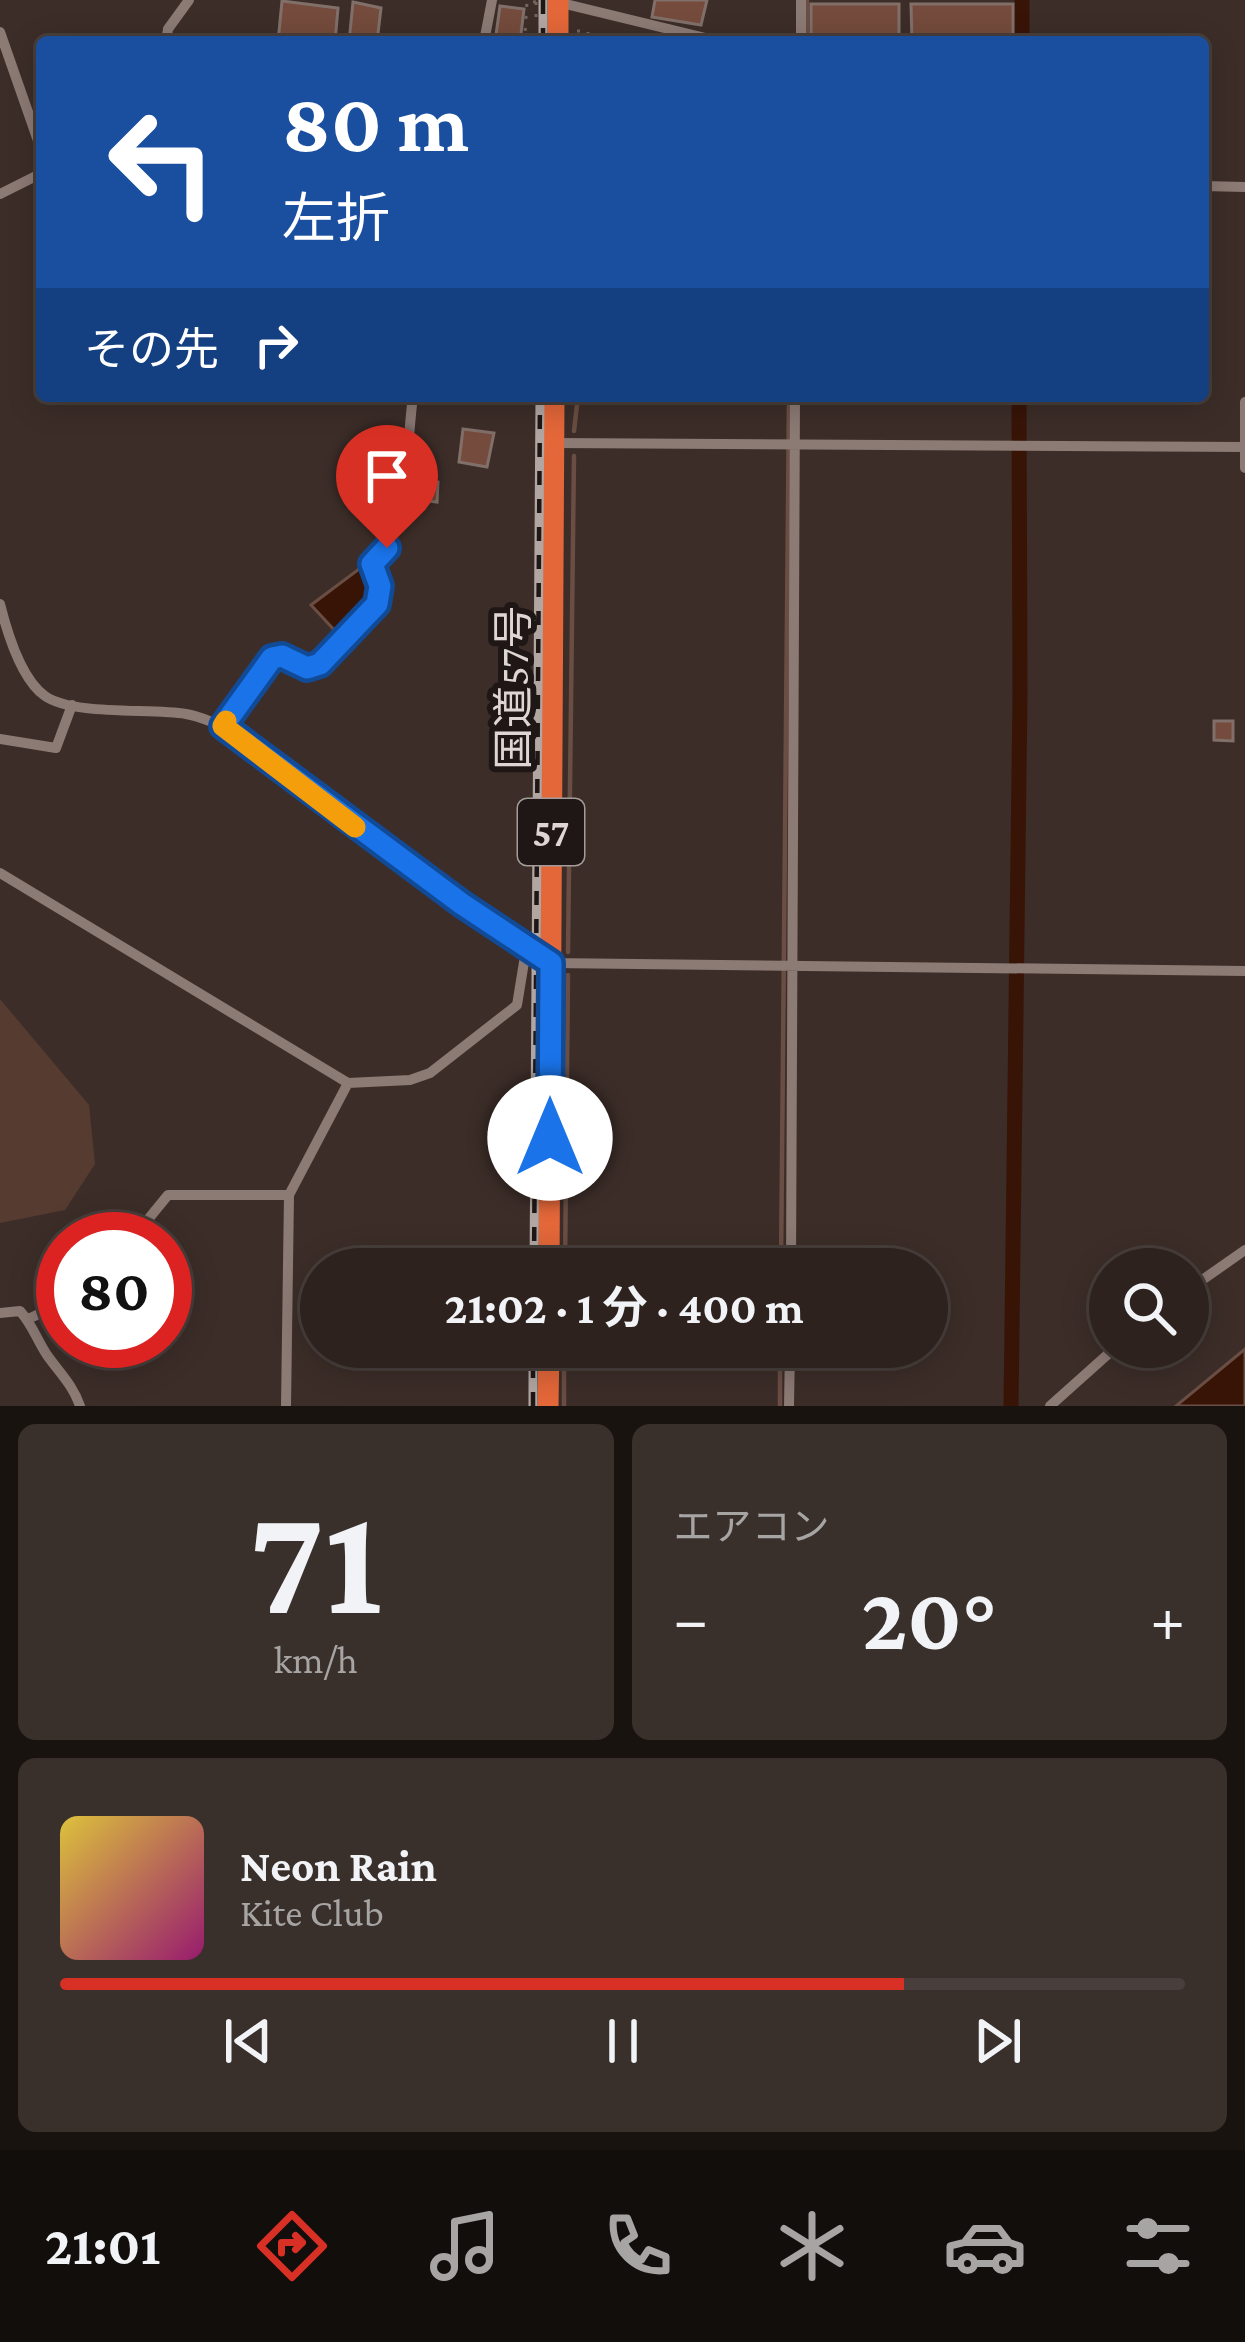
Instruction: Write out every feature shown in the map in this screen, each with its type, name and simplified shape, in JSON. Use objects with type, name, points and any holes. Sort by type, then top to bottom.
[{"type":"highway","points":[[549,1],[566,36]]},
{"type":"highway","name":"国道57号","points":[[549,1248],[554,402]]},
{"type":"highway","points":[[548,1406],[549,1368]]},
{"type":"street","points":[[167,36],[189,0]]},
{"type":"street","points":[[485,36],[492,0]]},
{"type":"street","points":[[801,0],[801,36]]},
{"type":"street","points":[[549,1],[697,36]]},
{"type":"street","points":[[0,32],[36,135]]},
{"type":"street","points":[[0,194],[36,176]]},
{"type":"street","points":[[1209,186],[1245,187]]},
{"type":"street","points":[[223,726],[272,658],[282,656],[307,668],[320,664],[377,604],[380,586],[372,564],[387,548],[400,501],[412,402]]},
{"type":"street","points":[[790,1248],[795,402]]},
{"type":"street","points":[[1245,402],[1245,468]]},
{"type":"street","points":[[554,443],[1245,447]]},
{"type":"street","points":[[0,604],[8,637],[27,678],[47,698],[135,713],[189,714],[223,726],[314,797],[526,950],[551,963],[1245,970]]},
{"type":"street","points":[[0,739],[56,748],[72,705]]},
{"type":"street","points":[[0,873],[348,1084],[410,1080],[446,1063],[517,1005],[526,950]]},
{"type":"street","points":[[286,1406],[289,1195],[348,1084]]},
{"type":"street","points":[[154,1212],[168,1195],[289,1195]]},
{"type":"street","points":[[1209,1275],[1245,1250]]},
{"type":"street","points":[[0,1313],[20,1311],[28,1319],[45,1353],[75,1390],[80,1406]]},
{"type":"street","points":[[28,1319],[36,1315]]},
{"type":"street","points":[[789,1406],[790,1368]]},
{"type":"street","points":[[1051,1406],[1093,1368]]},
{"type":"path","points":[[525,34],[527,1],[549,1],[536,26]]},
{"type":"path","points":[[566,36],[588,31],[588,36]]},
{"type":"shaded area","points":[[363,566],[373,601],[338,634],[311,605]]},
{"type":"shaded area","points":[[0,999],[89,1105],[95,1164],[65,1210],[36,1212],[36,1216],[0,1223]]},
{"type":"shaded area","points":[[1245,1349],[1245,1406],[1176,1406]]},
{"type":"building","points":[[655,0],[707,0],[701,25],[652,17]]},
{"type":"building","points":[[282,1],[338,8],[336,36],[279,36]]},
{"type":"building","points":[[353,2],[381,8],[378,36],[350,36]]},
{"type":"building","points":[[811,4],[899,4],[899,36],[811,36]]},
{"type":"building","points":[[911,4],[1013,4],[1013,36],[912,36]]},
{"type":"building","points":[[500,6],[524,9],[521,36],[496,36]]},
{"type":"building","points":[[463,429],[494,433],[487,467],[459,462]]},
{"type":"building","points":[[421,480],[438,482],[437,502],[419,500]]},
{"type":"building","points":[[1214,721],[1233,721],[1233,741],[1214,740]]},
{"type":"waterway","points":[[807,0],[807,36]]},
{"type":"waterway","points":[[1022,0],[1022,36]]},
{"type":"waterway","points":[[574,431],[577,402]]},
{"type":"waterway","points":[[781,1248],[789,402]]},
{"type":"waterway","points":[[1011,1406],[1019,402]]},
{"type":"waterway","points":[[568,952],[574,456]]},
{"type":"waterway","points":[[565,1248],[568,975]]},
{"type":"waterway","points":[[564,1368],[564,1406]]},
{"type":"waterway","points":[[780,1368],[780,1406]]},
{"type":"railway","points":[[543,0],[543,36]]},
{"type":"railway","points":[[534,1248],[540,402]]},
{"type":"railway","points":[[533,1368],[533,1406]]},
{"type":"slow traffic","points":[[226,721],[223,726],[355,827]]},
{"type":"route","points":[[387,548],[372,564],[380,586],[377,604],[320,664],[307,668],[282,656],[272,658],[223,726],[462,904],[551,963],[550,1138]]}]
